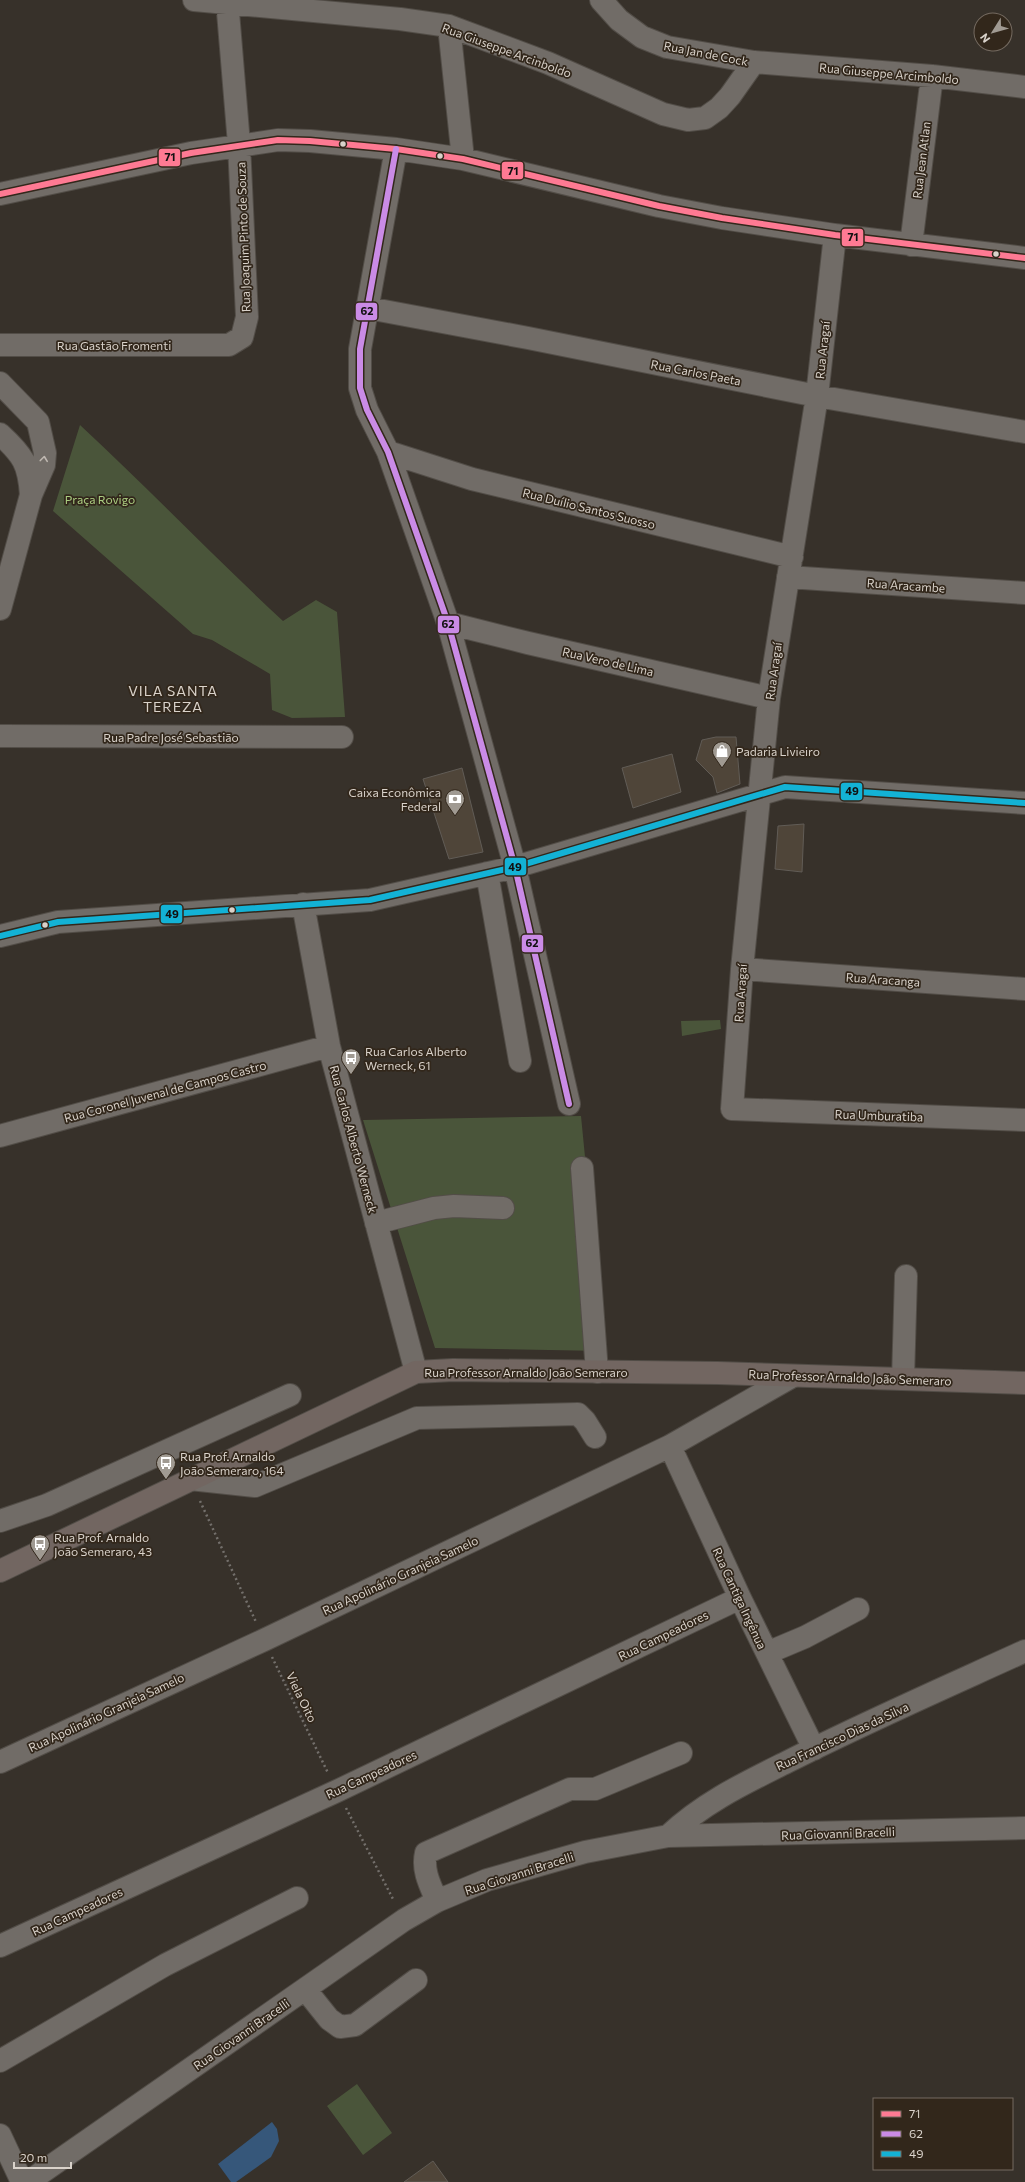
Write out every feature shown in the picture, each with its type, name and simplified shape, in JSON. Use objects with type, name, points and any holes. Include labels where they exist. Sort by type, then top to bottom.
[{"type":"main road","name":"Rua Professor Arnaldo João Semeraro","points":[[0,1571],[416,1372],[453,1370],[597,1372],[1025,1383]]},
{"type":"street","name":"Rua Giuseppe Arcinboldo","points":[[194,0],[227,2],[449,26],[548,63],[663,114],[688,120],[705,118],[719,108],[730,96],[754,62]]},
{"type":"street","name":"Rua Jan de Cock","points":[[601,0],[619,20],[642,37],[667,47],[754,62]]},
{"type":"street","name":"Rua Joaquim Pinto de Souza","points":[[227,2],[239,144],[247,317],[242,337],[238,341],[228,345]]},
{"type":"street","points":[[449,26],[462,159]]},
{"type":"street","name":"Rua Giuseppe Arcimboldo","points":[[754,62],[932,76],[1025,87]]},
{"type":"street","name":"Rua Jean Atlan","points":[[911,244],[932,76]]},
{"type":"street","points":[[0,194],[239,144],[278,140],[310,141],[396,149],[462,159],[659,206],[722,218],[835,235],[1025,258]]},
{"type":"street","points":[[396,149],[360,349],[360,388],[367,410],[388,452],[448,623],[514,867],[569,1104]]},
{"type":"street","name":"Rua Aragaí","points":[[732,1109],[742,969],[769,698],[817,396],[835,235]]},
{"type":"street","name":"Rua Carlos Paeta","points":[[368,308],[528,338],[817,396],[1025,432]]},
{"type":"street","name":"Rua Gastão Fromenti","points":[[0,345],[228,345]]},
{"type":"street","points":[[0,383],[38,422],[45,452],[44,465],[31,495],[0,609]]},
{"type":"street","points":[[0,434],[14,447],[23,459],[29,472],[31,495]]},
{"type":"street","name":"Rua Duílio Santos Suosso","points":[[388,452],[472,479],[790,567]]},
{"type":"street","name":"Rua Aracambe","points":[[790,567],[1025,593]]},
{"type":"street","name":"Rua Vero de Lima","points":[[448,623],[528,643],[769,698]]},
{"type":"street","name":"Rua Padre José Sebastião","points":[[0,736],[342,737]]},
{"type":"street","points":[[0,936],[58,922],[370,900],[514,867],[785,787],[1025,803]]},
{"type":"street","points":[[487,874],[520,1061]]},
{"type":"street","name":"Rua Carlos Alberto Werneck","points":[[303,904],[329,1046],[416,1372]]},
{"type":"street","name":"Rua Aracanga","points":[[742,969],[1025,989]]},
{"type":"street","name":"Rua Coronel Juvenal de Campos Castro","points":[[0,1136],[329,1046]]},
{"type":"street","name":"Rua Umburatiba","points":[[732,1109],[1025,1120]]},
{"type":"street","points":[[582,1168],[597,1372]]},
{"type":"street","points":[[376,1223],[434,1208],[454,1206],[503,1208]]},
{"type":"street","points":[[903,1379],[906,1276]]},
{"type":"street","name":"Rua Apolinário Granjeia Samelo","points":[[0,1762],[264,1640],[670,1446],[793,1376]]},
{"type":"street","points":[[0,1521],[47,1505],[290,1395]]},
{"type":"street","points":[[190,1479],[255,1486],[417,1418],[578,1414],[585,1421],[595,1437]]},
{"type":"street","name":"Rua Cantiga Ingênua","points":[[670,1446],[766,1653],[814,1749]]},
{"type":"street","name":"Rua Campeadores","points":[[0,1946],[337,1791],[740,1598]]},
{"type":"street","points":[[766,1653],[805,1636],[858,1609]]},
{"type":"street","name":"Rua Francisco Dias da Silva","points":[[668,1836],[699,1809],[728,1792],[814,1749],[1025,1651]]},
{"type":"street","points":[[437,1900],[428,1882],[424,1862],[426,1853],[570,1789],[596,1789],[681,1753]]},
{"type":"street","name":"Rua Giovanni Bracelli","points":[[28,2182],[404,1920],[437,1900],[487,1880],[585,1852],[668,1836],[1025,1828]]},
{"type":"street","points":[[0,2061],[165,1965],[297,1898]]},
{"type":"street","points":[[306,1989],[329,2020],[340,2027],[355,2025],[416,1980]]},
{"type":"street","points":[[0,2135],[22,2182]]},
{"type":"path","name":"Viela Oito","points":[[190,1479],[264,1640],[337,1791],[404,1920]]},
{"type":"green space","name":"Praça Rovigo","points":[[80,425],[283,621],[316,600],[337,612],[345,717],[292,718],[272,710],[270,674],[212,640],[193,634],[53,511]]},
{"type":"green space","points":[[720,1020],[721,1029],[682,1036],[681,1021]]},
{"type":"green space","points":[[581,1116],[604,1351],[435,1348],[363,1120]]},
{"type":"green space","points":[[357,2084],[392,2133],[363,2155],[327,2106]]},
{"type":"water","points":[[272,2122],[277,2129],[279,2141],[271,2157],[236,2182],[231,2182],[218,2164]]},
{"type":"building","name":"Padaria Livieiro","points":[[716,737],[736,737],[740,784],[717,793],[713,777],[696,760],[702,740]]},
{"type":"building","points":[[672,754],[681,792],[633,808],[622,768]]},
{"type":"building","name":"Caixa Econômica Federal","points":[[462,768],[483,852],[449,859],[423,779]]},
{"type":"building","points":[[804,824],[802,872],[775,869],[778,826]]},
{"type":"building","points":[[433,2161],[448,2182],[404,2182]]},
{"type":"transit line","name":"71","points":[[0,194],[191,153],[278,140],[310,141],[396,149],[463,159],[659,206],[722,218],[835,235],[1025,258]]},
{"type":"transit line","name":"62","points":[[396,149],[360,349],[360,388],[367,410],[388,452],[448,623],[515,867],[569,1104]]},
{"type":"transit line","name":"49","points":[[0,936],[58,922],[370,900],[515,867],[785,787],[1025,803]]},
{"type":"place","name":"Padaria Livieiro","points":[[722,768]]},
{"type":"place","name":"Caixa Econômica Federal","points":[[455,816]]},
{"type":"place","name":"Rua Carlos Alberto Werneck, 61","points":[[351,1075]]},
{"type":"place","name":"Rua Prof. Arnaldo João Semeraro, 164","points":[[166,1480]]},
{"type":"place","name":"Rua Prof. Arnaldo João Semeraro, 43","points":[[40,1561]]},
{"type":"district","name":"VILA SANTA TEREZA","points":[[173,698]]}]
